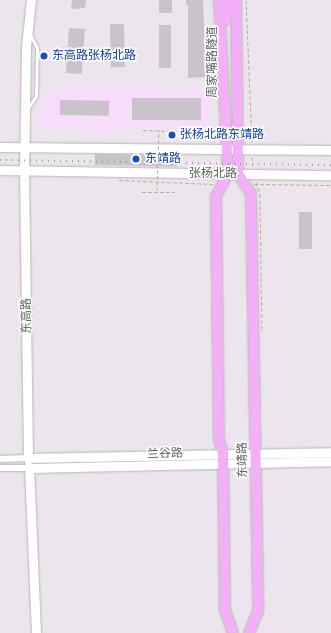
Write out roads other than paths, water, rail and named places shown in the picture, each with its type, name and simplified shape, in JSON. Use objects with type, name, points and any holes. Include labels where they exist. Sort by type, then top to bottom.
[{"type":"main road","points":[[219,0],[228,173]]},
{"type":"main road","name":"周家嘴路隧道","points":[[226,0],[226,123]]},
{"type":"main road","points":[[236,0],[238,174]]},
{"type":"main road","name":"东靖路","points":[[228,173],[216,196],[219,440],[223,458],[225,610],[233,633]]},
{"type":"main road","name":"东靖路","points":[[238,174],[251,194],[258,611],[249,633]]},
{"type":"street","name":"东高路","points":[[31,0],[27,29],[24,170],[29,463],[36,633]]},
{"type":"street","points":[[0,147],[331,150]]},
{"type":"street","name":"张杨北路","points":[[0,170],[331,175]]},
{"type":"street","name":"兰谷路","points":[[256,458],[331,452]]},
{"type":"street","name":"兰谷路","points":[[0,468],[29,463],[223,458],[331,461]]},
{"type":"street","name":"兰谷路","points":[[0,459],[29,463]]},
{"type":"railway","points":[[0,160],[331,165]]},
{"type":"place","name":"东高路张杨北路","points":[[44,56]]},
{"type":"place","name":"张杨北路东靖路","points":[[172,135]]},
{"type":"place","name":"东靖路","points":[[136,159]]}]
